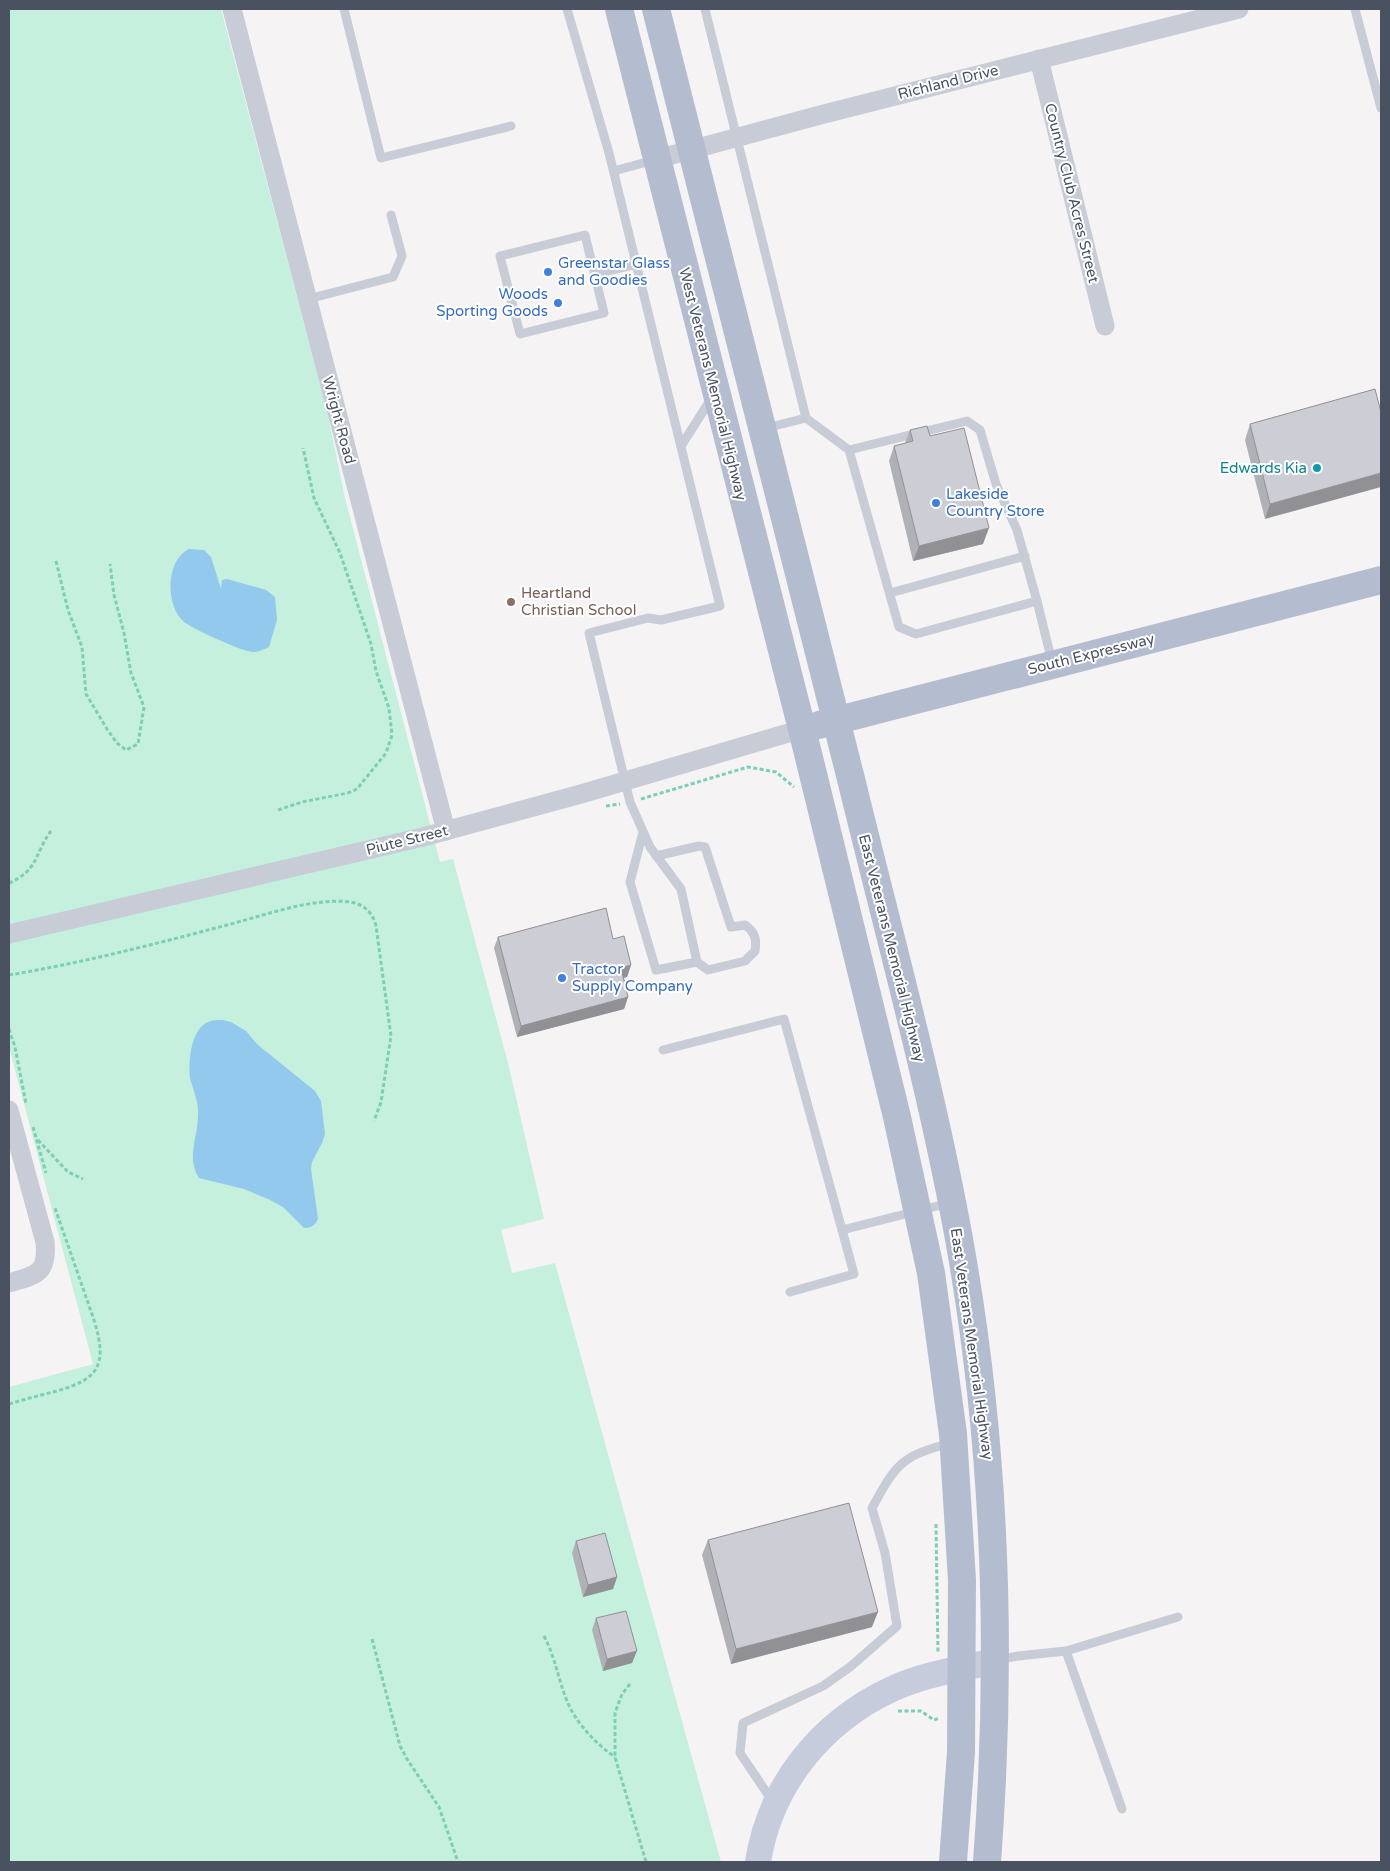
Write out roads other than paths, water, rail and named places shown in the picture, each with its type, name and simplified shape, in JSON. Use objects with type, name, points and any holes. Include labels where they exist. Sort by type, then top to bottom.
[{"type":"main road","name":"West Veterans Memorial Highway","points":[[618,9],[802,729]]},
{"type":"main road","points":[[656,9],[836,720]]},
{"type":"main road","name":"South Expressway","points":[[802,729],[1381,580]]},
{"type":"main road","name":"East Veterans Memorial Highway","points":[[836,720],[935,1126],[969,1304],[988,1458],[996,1576],[996,1711],[987,1862]]},
{"type":"main road","name":"East Veterans Memorial Highway","points":[[802,729],[918,1209],[931,1273],[954,1442],[962,1580],[950,1671],[961,1752],[953,1862]]},
{"type":"street","name":"Wright Road","points":[[232,9],[446,831]]},
{"type":"street","name":"Richland Drive","points":[[657,160],[1038,59],[1239,9]]},
{"type":"street","name":"Country Club Acres Street","points":[[1038,59],[1105,326]]},
{"type":"street","name":"Piute Street","points":[[9,934],[446,831],[626,781],[802,729]]},
{"type":"street","points":[[9,1283],[35,1275],[42,1269],[47,1257],[18,1109]]},
{"type":"street","points":[[758,1862],[767,1824],[793,1771],[811,1747],[852,1711],[893,1688],[950,1671],[995,1661]]},
{"type":"lane","points":[[344,9],[381,158],[511,126]]},
{"type":"lane","points":[[567,9],[614,171],[720,606],[661,620],[648,618],[588,633],[630,802],[656,856],[680,889],[697,962],[708,970],[745,961],[755,951],[756,942],[753,931],[745,925],[731,928],[705,847],[698,846],[656,856]]},
{"type":"lane","points":[[705,9],[806,418],[849,450],[899,627],[916,634],[1038,601]]},
{"type":"lane","points":[[1355,9],[1381,108]]},
{"type":"lane","points":[[614,171],[657,160]]},
{"type":"lane","points":[[308,299],[393,277],[402,256],[391,216]]},
{"type":"lane","points":[[585,235],[595,274],[604,313],[520,334],[500,256],[585,235]]},
{"type":"lane","points":[[595,274],[637,264]]},
{"type":"lane","points":[[681,446],[716,392]]},
{"type":"lane","points":[[763,429],[806,418]]},
{"type":"lane","points":[[849,450],[967,420],[980,430],[996,484],[1017,530],[1038,601],[1053,664]]},
{"type":"lane","points":[[890,593],[1025,556]]},
{"type":"lane","points":[[643,832],[630,882],[656,970],[697,962]]},
{"type":"lane","points":[[663,1050],[784,1018],[854,1274],[790,1292]]},
{"type":"lane","points":[[842,1230],[951,1202]]},
{"type":"lane","points":[[775,1805],[740,1753],[744,1723],[823,1686],[850,1667],[897,1626],[885,1554],[872,1508],[889,1477],[906,1458],[954,1442]]},
{"type":"lane","points":[[995,1661],[1018,1656],[1066,1651],[1178,1617]]},
{"type":"lane","points":[[1066,1651],[1122,1809]]},
{"type":"water","points":[[189,549],[204,550],[211,557],[221,589],[222,580],[227,579],[266,590],[275,597],[277,620],[269,647],[258,652],[240,649],[218,640],[183,621],[173,604],[171,583],[172,572],[176,562]]},
{"type":"water","points":[[223,1020],[231,1022],[246,1031],[258,1045],[315,1091],[321,1101],[325,1134],[312,1162],[311,1169],[318,1219],[311,1227],[304,1228],[283,1207],[268,1199],[244,1189],[199,1178],[195,1170],[193,1155],[198,1110],[190,1078],[190,1055],[194,1039],[202,1026],[210,1021]]},
{"type":"place","name":"Greenstar Glass and Goodies","points":[[548,272]]},
{"type":"place","name":"Woods Sporting Goods","points":[[558,303]]},
{"type":"place","name":"Edwards Kia","points":[[1317,468]]},
{"type":"place","name":"Lakeside Country Store","points":[[936,503]]},
{"type":"place","name":"Heartland Christian School","points":[[511,602]]},
{"type":"place","name":"Tractor Supply Company","points":[[562,978]]}]
